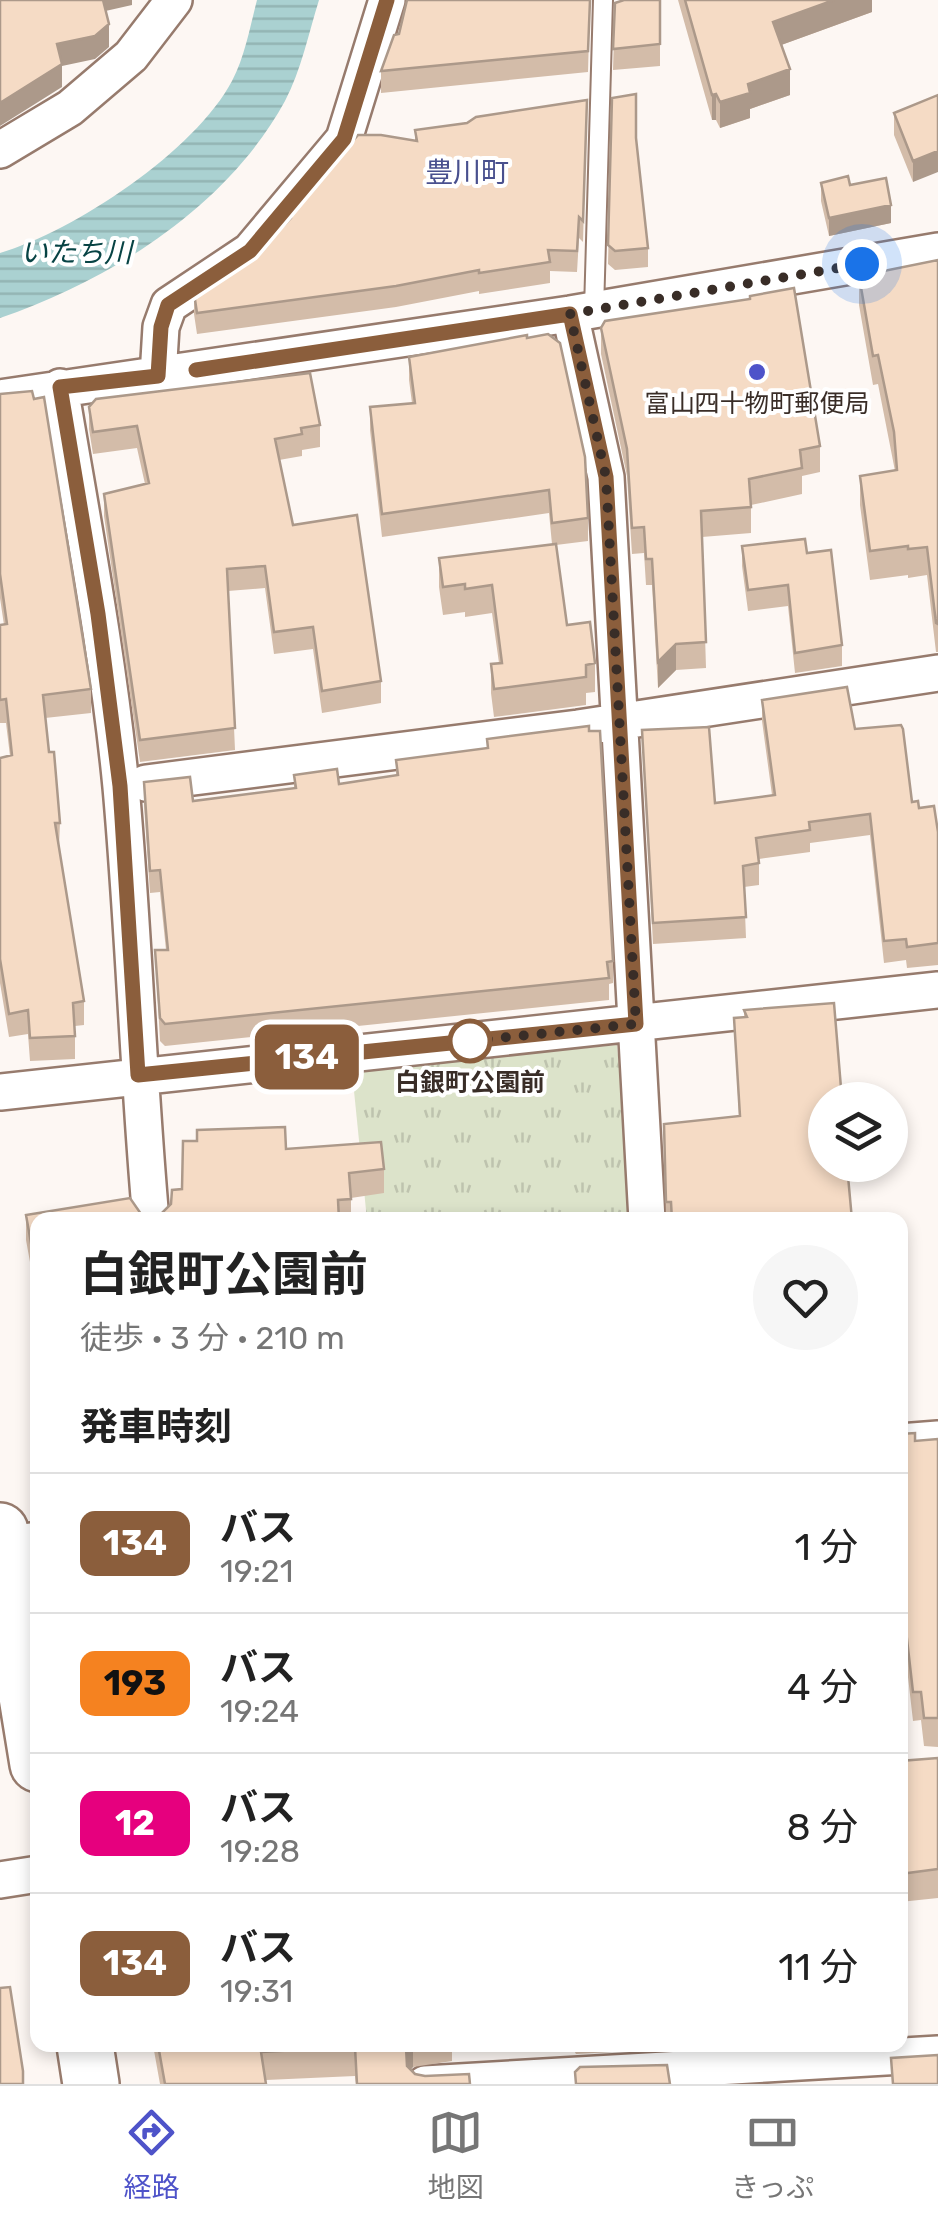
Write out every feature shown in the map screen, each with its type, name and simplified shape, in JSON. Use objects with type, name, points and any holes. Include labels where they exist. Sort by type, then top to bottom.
[{"type":"highway","points":[[13,1539],[6,1614],[30,1726]]},
{"type":"highway","points":[[86,2052],[92,2084]]},
{"type":"street","points":[[0,150],[70,108],[131,56],[174,0]]},
{"type":"street","points":[[158,376],[161,327],[168,305],[250,251],[355,142],[387,0]]},
{"type":"street","points":[[0,398],[582,312],[938,250]]},
{"type":"street","points":[[582,312],[606,477],[646,1212]]},
{"type":"street","points":[[60,387],[98,614],[120,786],[138,1075],[151,1212]]},
{"type":"street","points":[[120,786],[619,721],[938,673]]},
{"type":"street","points":[[0,1092],[938,990]]},
{"type":"street","points":[[908,1441],[938,1439]]},
{"type":"street","points":[[0,1880],[30,1875]]},
{"type":"street","points":[[425,2084],[552,2069],[938,2054]]},
{"type":"lane","points":[[582,312],[603,0]]},
{"type":"green space","points":[[617,1045],[633,1212],[366,1212],[352,1071]]},
{"type":"water","name":"いたち川","points":[[257,0],[319,0],[291,89],[261,139],[199,206],[162,235],[83,283],[0,318],[0,253],[63,227],[97,207],[191,134],[232,81]]},
{"type":"building","points":[[0,0],[103,0],[109,24],[95,36],[57,44],[62,64],[0,103]]},
{"type":"building","points":[[407,0],[590,0],[588,51],[381,71],[394,35],[399,34]]},
{"type":"building","points":[[660,0],[660,44],[613,49],[615,3]]},
{"type":"building","points":[[685,0],[834,0],[773,22],[790,69],[748,84],[750,93],[720,102],[716,94],[712,95]]},
{"type":"building","points":[[636,94],[636,138],[648,248],[615,251],[608,245],[612,98]]},
{"type":"building","points":[[938,95],[938,151],[913,161],[894,113]]},
{"type":"building","points":[[587,100],[583,221],[579,217],[577,251],[548,250],[550,262],[197,313],[194,293],[266,244],[358,135],[417,141],[415,130]]},
{"type":"building","points":[[848,176],[850,185],[886,178],[891,205],[829,218],[821,183]]},
{"type":"building","points":[[938,260],[938,624],[927,547],[870,551],[860,476],[897,470],[894,432],[878,355],[873,356],[859,276]]},
{"type":"building","points":[[794,288],[820,446],[800,450],[802,468],[749,479],[751,507],[701,511],[706,642],[676,644],[658,662],[652,559],[646,559],[644,527],[632,528],[627,449],[601,328],[605,321],[750,299]]},
{"type":"building","points":[[548,334],[560,343],[585,457],[588,518],[552,523],[549,490],[382,514],[370,407],[415,403],[409,357]]},
{"type":"building","points":[[310,373],[320,425],[301,428],[302,434],[275,439],[293,525],[357,515],[381,681],[322,691],[313,627],[274,632],[265,566],[227,569],[235,728],[140,740],[104,494],[149,483],[137,426],[93,432],[89,407],[96,399]]},
{"type":"building","points":[[32,391],[34,399],[44,397],[91,689],[43,695],[49,752],[54,752],[60,823],[55,823],[84,1001],[73,1003],[75,1036],[30,1038],[28,1010],[9,1014],[0,959],[0,758],[12,755],[6,699],[0,700],[0,625],[7,624],[0,574],[0,394]]},
{"type":"building","points":[[805,539],[807,553],[831,550],[842,645],[795,653],[788,585],[748,590],[742,546]]},
{"type":"building","points":[[556,544],[567,625],[590,622],[595,663],[586,665],[586,677],[494,689],[491,664],[502,663],[492,585],[443,587],[439,558]]},
{"type":"building","points":[[847,687],[855,729],[901,725],[912,802],[918,801],[919,808],[934,806],[938,832],[938,943],[907,947],[906,939],[884,941],[870,814],[809,822],[810,830],[756,838],[759,863],[743,866],[746,917],[653,923],[642,730],[709,727],[715,803],[775,795],[762,700]]},
{"type":"building","points":[[589,726],[589,731],[600,731],[613,961],[607,962],[609,978],[165,1024],[160,1018],[155,950],[168,950],[160,870],[150,871],[144,782],[190,777],[193,801],[296,788],[294,775],[337,769],[339,784],[398,775],[396,760],[488,748],[487,739]]},
{"type":"building","points":[[834,1003],[841,1082],[808,1082],[808,1182],[849,1182],[851,1212],[672,1212],[671,1202],[666,1202],[664,1124],[740,1116],[734,1018],[747,1017],[744,1010]]},
{"type":"building","points":[[285,1127],[286,1149],[381,1142],[384,1169],[349,1173],[351,1199],[338,1200],[339,1212],[163,1212],[171,1204],[172,1190],[182,1189],[183,1141],[197,1141],[197,1130]]},
{"type":"building","points":[[130,1198],[140,1212],[44,1212]]},
{"type":"building","points":[[908,1433],[915,1433],[915,1441],[938,1439],[938,1718],[924,1718],[921,1692],[913,1692],[908,1648]]},
{"type":"building","points":[[938,1758],[938,1869],[908,1873],[908,1760]]},
{"type":"building","points":[[10,1987],[23,2084],[0,2084],[0,1988]]},
{"type":"building","points":[[159,2052],[261,2052],[266,2084],[165,2084]]},
{"type":"building","points":[[355,2052],[406,2052],[407,2066],[415,2074],[469,2074],[470,2084],[357,2084]]},
{"type":"building","points":[[938,2055],[938,2084],[893,2084],[891,2058]]},
{"type":"building","points":[[667,2065],[670,2084],[576,2084],[575,2072],[580,2067]]},
{"type":"bus line","name":"134","points":[[196,370],[570,314],[606,477],[636,1024],[138,1075],[120,786],[98,614],[60,387],[158,376],[161,327],[168,305],[250,251],[344,139],[387,0]]},
{"type":"place","name":"富山四十物町郵便局","points":[[757,372]]},
{"type":"place","name":"白銀町公園前","points":[[470,1041]]},
{"type":"district","name":"豊川町","points":[[467,172]]},
{"type":"route","points":[[470,1041],[636,1024],[606,477],[570,314],[862,264]]}]
